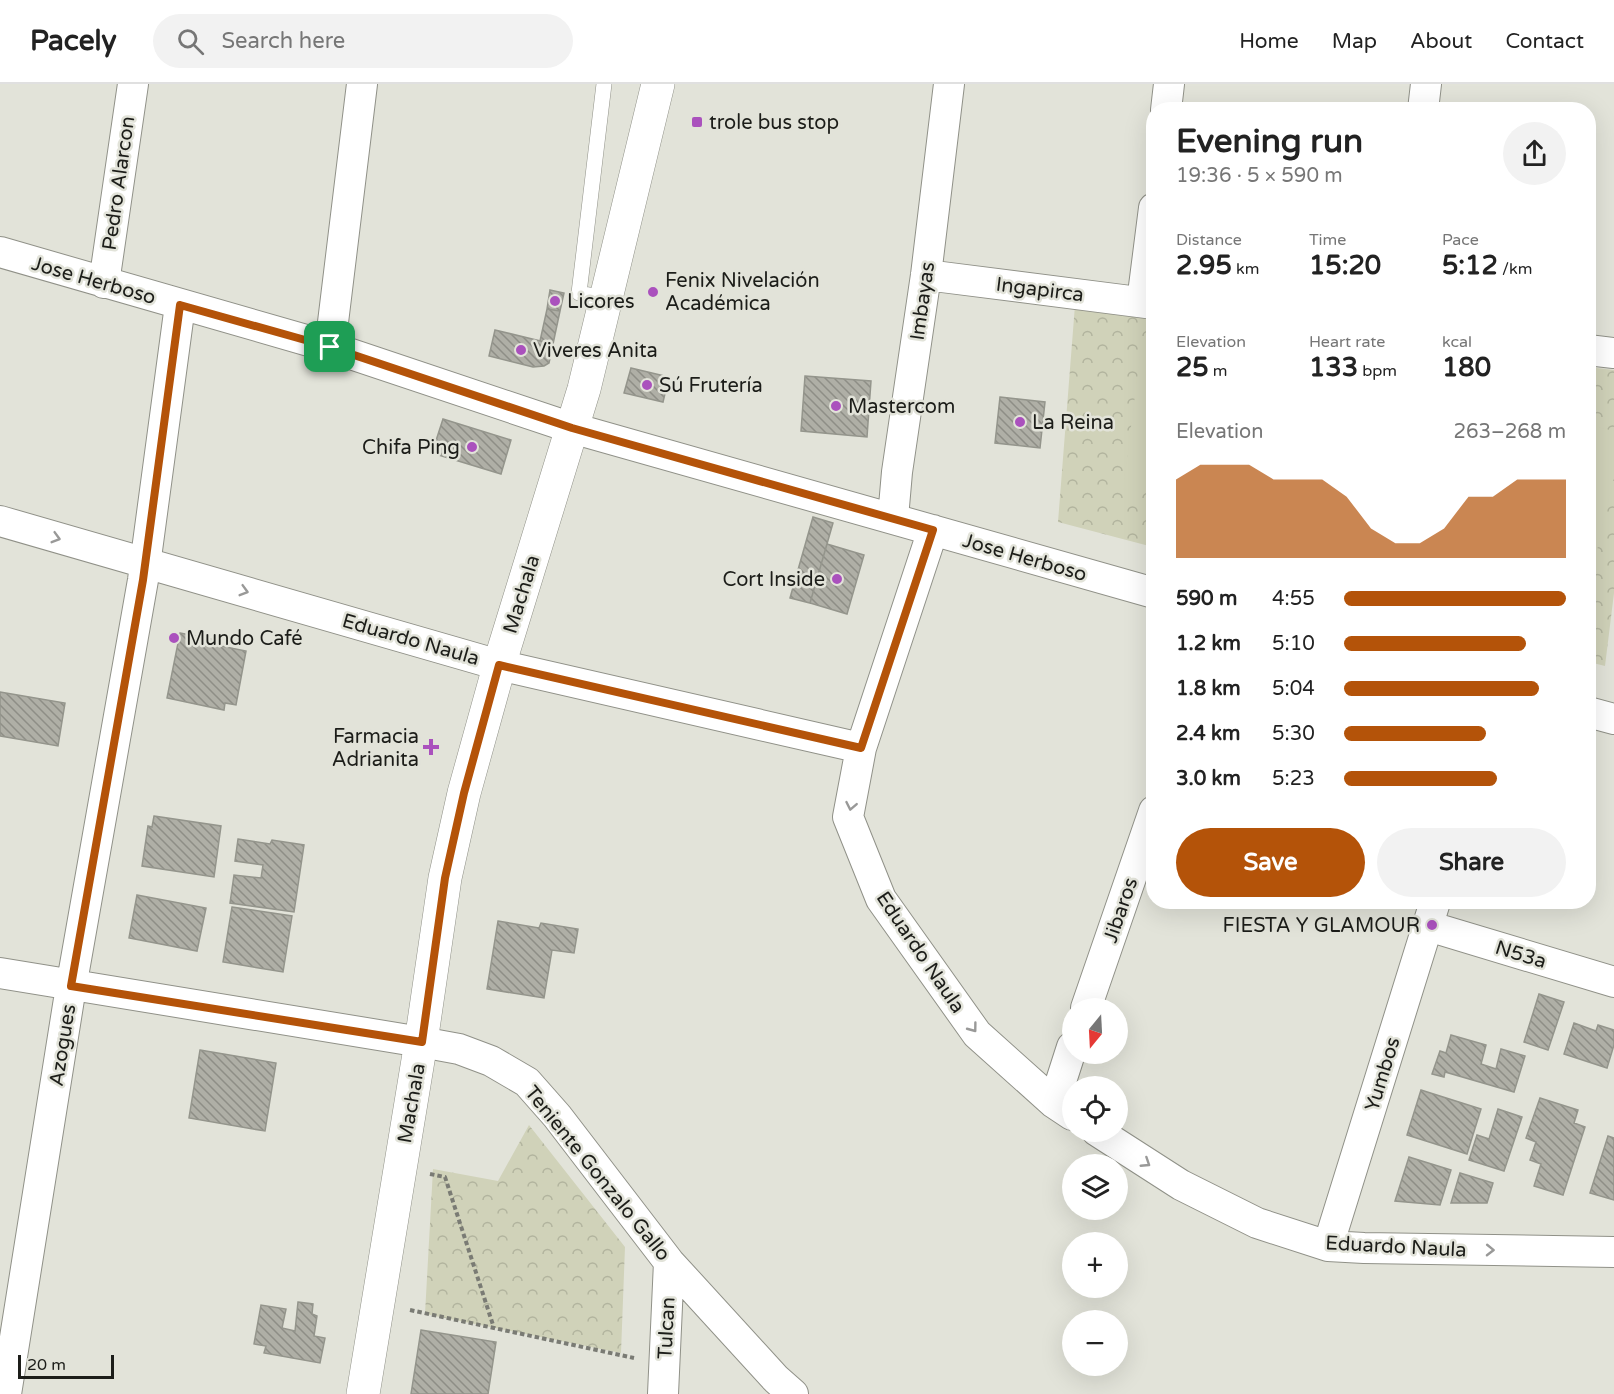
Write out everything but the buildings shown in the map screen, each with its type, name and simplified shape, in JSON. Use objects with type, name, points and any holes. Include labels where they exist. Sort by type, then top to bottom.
[{"type":"main road","name":"Machala","points":[[363,1394],[422,1042],[445,878],[464,793],[499,665],[572,428],[658,84]]},
{"type":"street","name":"Pedro Alarcon","points":[[104,283],[133,84]]},
{"type":"street","points":[[330,347],[362,84]]},
{"type":"street","name":"Imbayas","points":[[893,518],[897,472],[926,275],[949,84]]},
{"type":"street","points":[[1167,102],[1169,84]]},
{"type":"street","points":[[1424,102],[1426,84]]},
{"type":"street","name":"Jose Herboso","points":[[0,252],[330,347],[572,428],[1146,591]]},
{"type":"street","name":"Ingapirca","points":[[926,275],[1146,303]]},
{"type":"street","name":"Azogues","points":[[6,1394],[71,986],[146,563],[180,305]]},
{"type":"street","points":[[1596,351],[1614,353]]},
{"type":"street","name":"Eduardo Naula","points":[[0,521],[499,665],[861,748]]},
{"type":"street","name":"Eduardo Naula","points":[[933,530],[861,748],[848,817],[881,899],[977,1034],[1062,1108]]},
{"type":"street","points":[[1596,714],[1614,719]]},
{"type":"street","name":"Jibaros","points":[[1089,998],[1146,834]]},
{"type":"street","name":"N53a","points":[[1432,914],[1614,982]]},
{"type":"street","name":"Yumbos","points":[[1328,1246],[1432,914]]},
{"type":"street","name":"Teniente Gonzalo Gallo","points":[[0,973],[422,1042],[459,1049],[491,1061],[527,1082],[557,1116],[669,1262],[776,1379],[793,1394]]},
{"type":"street","name":"Eduardo Naula","points":[[1114,1142],[1181,1185],[1257,1223],[1328,1246],[1614,1252]]},
{"type":"street","name":"Tulcan","points":[[663,1394],[669,1262]]},
{"type":"lane","points":[[604,84],[579,292],[606,298]]},
{"type":"path","points":[[400,1168],[445,1177],[494,1328]]},
{"type":"path","points":[[378,1303],[664,1364]]},
{"type":"green space","points":[[1075,305],[1146,314],[1146,545],[1058,522]]},
{"type":"green space","points":[[1140,357],[1146,357],[1146,492],[1123,489]]},
{"type":"green space","points":[[1596,368],[1614,370],[1614,593],[1605,666],[1596,664]]},
{"type":"green space","points":[[1596,427],[1614,431],[1614,477],[1596,555]]},
{"type":"green space","points":[[529,1125],[625,1247],[621,1353],[425,1314],[433,1169],[498,1181]]},
{"type":"place","name":"trole bus stop","points":[[697,122]]},
{"type":"place","name":"Fenix Nivelación Académica","points":[[653,292]]},
{"type":"place","name":"Licores","points":[[555,301]]},
{"type":"place","name":"Viveres Anita","points":[[521,350]]},
{"type":"place","name":"Sú Frutería","points":[[647,385]]},
{"type":"place","name":"Mastercom","points":[[836,406]]},
{"type":"place","name":"La Reina","points":[[1020,422]]},
{"type":"place","name":"Chifa Ping","points":[[472,447]]},
{"type":"place","name":"Cort Inside","points":[[837,579]]},
{"type":"place","name":"Mundo Café","points":[[174,638]]},
{"type":"place","name":"Farmacia Adrianita","points":[[431,747]]},
{"type":"place","name":"FIESTA Y GLAMOUR","points":[[1432,925]]},
{"type":"route","points":[[180,305],[330,347],[572,428],[933,530],[861,748],[499,665],[464,793],[445,878],[422,1042],[71,986],[143,580],[180,305]]}]
